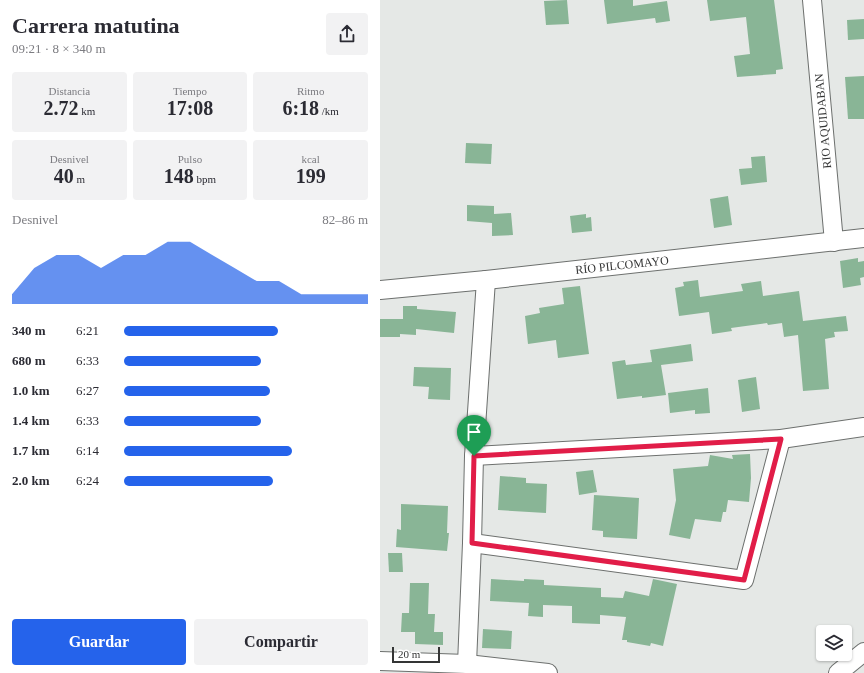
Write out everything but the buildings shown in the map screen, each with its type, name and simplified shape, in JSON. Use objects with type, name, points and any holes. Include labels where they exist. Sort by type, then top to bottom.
[{"type":"street","name":"RIO AQUIDABAN","points":[[812,0],[834,242]]},
{"type":"street","name":"RÍO PILCOMAYO","points":[[380,290],[486,280],[864,238]]},
{"type":"street","points":[[467,664],[474,456],[486,280]]},
{"type":"street","points":[[474,456],[781,439],[864,427]]},
{"type":"street","points":[[472,543],[744,580],[781,439]]},
{"type":"street","points":[[838,673],[861,655],[864,639]]},
{"type":"street","points":[[380,662],[467,664],[548,673]]},
{"type":"route","points":[[781,439],[744,580],[472,543],[474,456],[781,439]]}]
